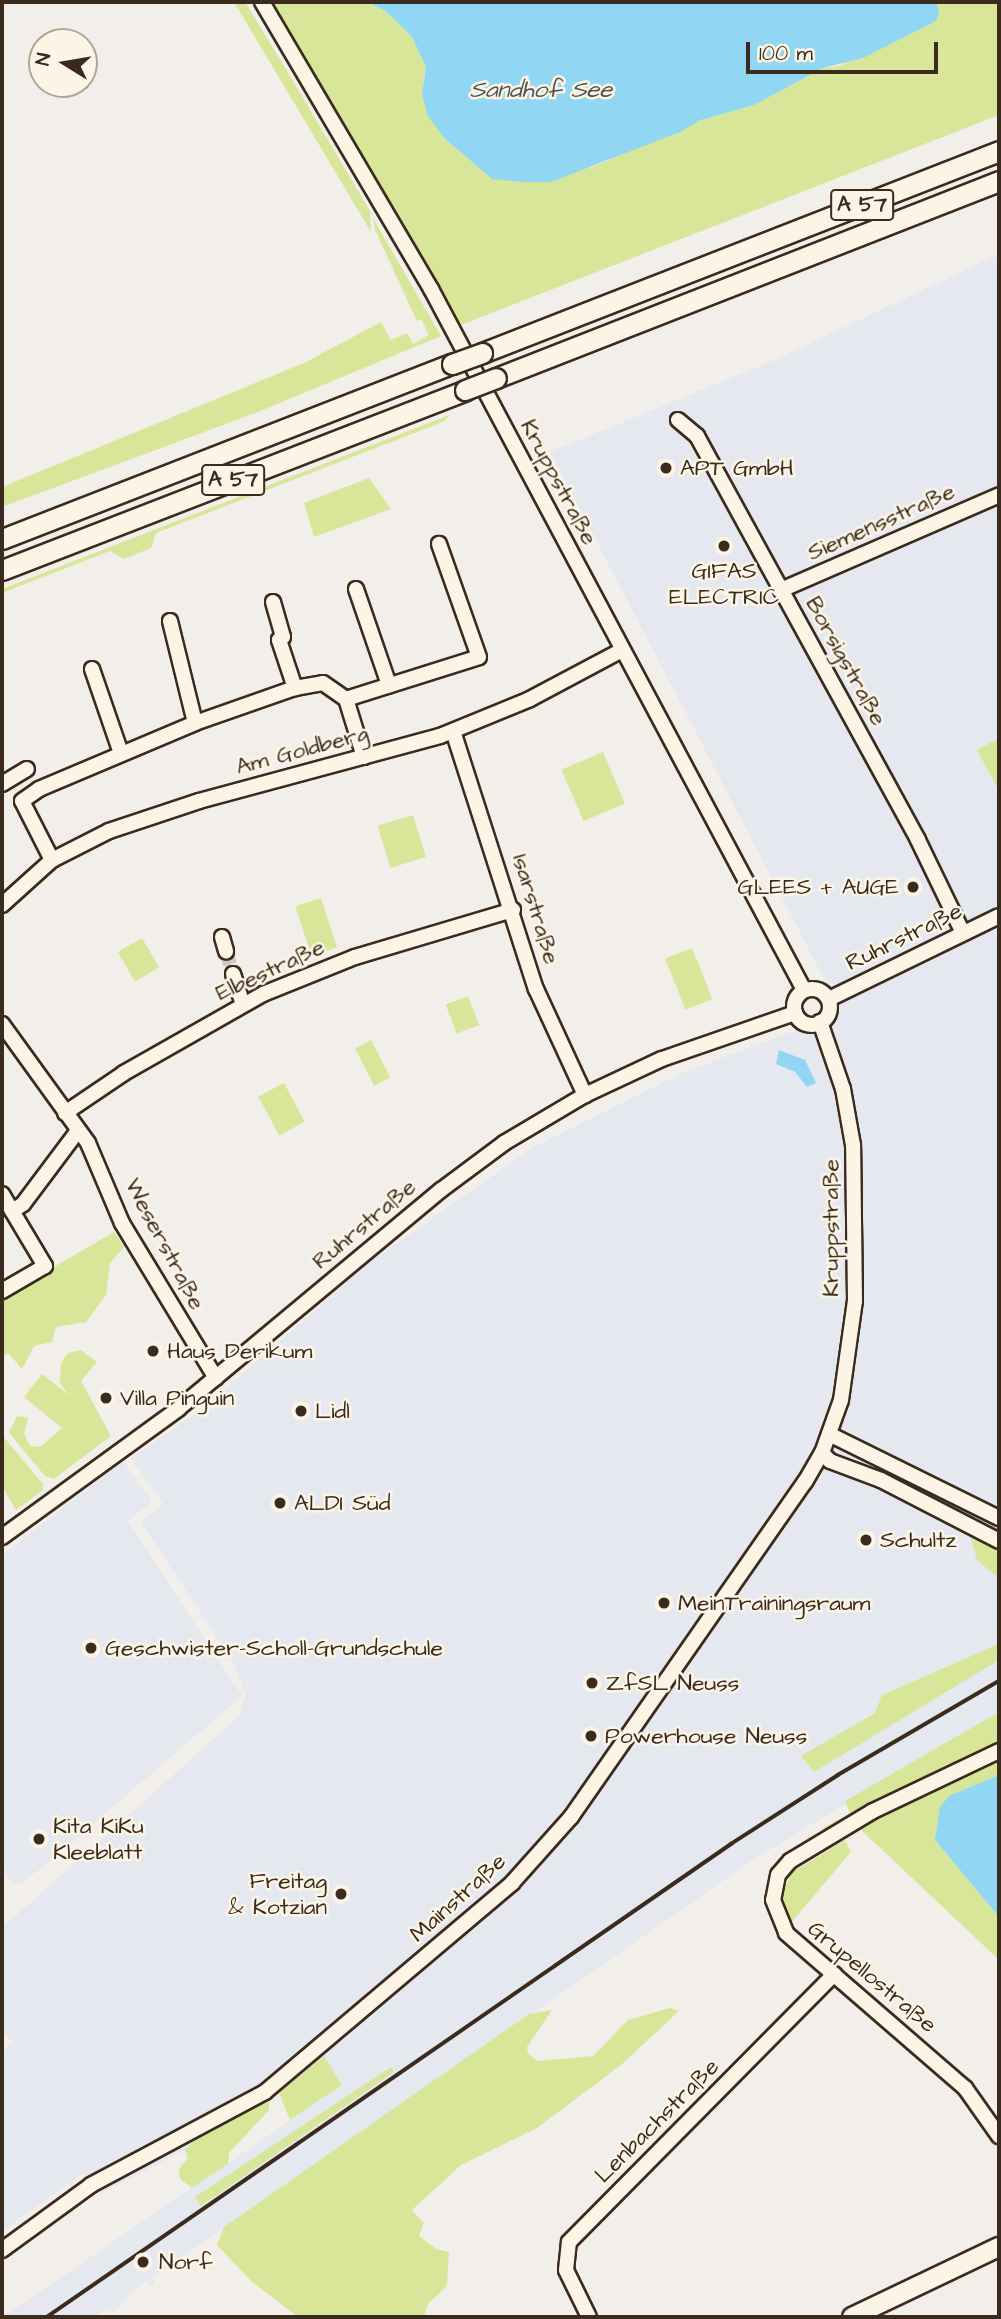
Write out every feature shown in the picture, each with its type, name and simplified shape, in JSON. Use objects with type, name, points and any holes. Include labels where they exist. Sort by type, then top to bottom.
[{"type":"highway","name":"A 57","points":[[2,539],[999,151]]},
{"type":"highway","name":"A 57","points":[[2,569],[999,181]]},
{"type":"main road","points":[[852,2317],[999,2247]]},
{"type":"street","name":"Kruppstraße","points":[[262,2],[389,213],[804,990]]},
{"type":"street","name":"Borsigstraße","points":[[678,420],[697,436],[918,840],[963,933]]},
{"type":"street","name":"Siemensstraße","points":[[781,590],[999,495]]},
{"type":"street","points":[[346,699],[479,657],[439,544]]},
{"type":"street","points":[[356,589],[389,685]]},
{"type":"street","points":[[273,602],[284,638],[279,640],[295,688]]},
{"type":"street","points":[[170,621],[195,723]]},
{"type":"street","name":"Am Goldberg","points":[[2,905],[52,860],[145,818],[453,731],[530,699],[622,650]]},
{"type":"street","points":[[92,669],[121,754]]},
{"type":"street","points":[[52,860],[22,801],[40,789],[195,723],[295,688],[323,683],[346,699],[364,757]]},
{"type":"street","name":"Isarstraße","points":[[453,731],[513,910],[536,989],[584,1095]]},
{"type":"street","points":[[2,784],[26,768],[40,789]]},
{"type":"street","name":"Elbestraße","points":[[65,1113],[124,1073],[243,1004],[355,957],[513,910]]},
{"type":"street","name":"Ruhrstraße","points":[[829,999],[999,916]]},
{"type":"street","points":[[233,974],[243,1004]]},
{"type":"street","points":[[804,990],[821,990],[829,999],[830,1011],[820,1022],[802,1023],[794,1013],[794,1000],[804,990]]},
{"type":"street","name":"Ruhrstraße","points":[[2,1537],[216,1378],[441,1190],[513,1137],[584,1095],[685,1050],[794,1013]]},
{"type":"street","name":"Kruppstraße","points":[[820,1022],[848,1111],[856,1182],[853,1332],[843,1390],[830,1434]]},
{"type":"street","name":"Weserstraße","points":[[2,1024],[77,1132],[88,1143],[129,1235],[216,1378]]},
{"type":"street","points":[[2,1291],[45,1266],[6,1206],[23,1203],[77,1132]]},
{"type":"street","points":[[830,1434],[999,1518]]},
{"type":"street","name":"Mainstraße","points":[[2,2250],[97,2182],[265,2092],[512,1883],[597,1782],[822,1453],[830,1434]]},
{"type":"street","points":[[822,1453],[854,1458],[868,1453]]},
{"type":"street","points":[[822,1453],[830,1461],[881,1480],[999,1541]]},
{"type":"street","points":[[868,1453],[872,1468],[881,1480]]},
{"type":"street","name":"Grupellostraße","points":[[999,1751],[873,1811],[782,1868],[773,1900],[781,1926],[965,2088],[999,2136]]},
{"type":"street","name":"Lenbachstraße","points":[[589,2317],[566,2270],[569,2242],[834,1974]]},
{"type":"shaded area","points":[[999,254],[999,1712],[756,1858],[152,2278],[155,2283],[151,2286],[147,2281],[134,2290],[113,2313],[107,2308],[94,2317],[3,2317],[342,2085],[324,2057],[282,2092],[189,2148],[99,2194],[84,2173],[2,2231],[2,2053],[13,2042],[2,2030],[2,1928],[238,1717],[246,1696],[236,1667],[141,1522],[163,1504],[131,1458],[205,1407],[370,1262],[535,1146],[685,1072],[842,1013],[550,452],[779,358]]},
{"type":"shaded area","points":[[123,1461],[152,1502],[128,1521],[242,1696],[50,1861],[22,1883],[14,1885],[2,1868],[2,1555]]},
{"type":"green space","points":[[234,2],[245,2],[293,81],[370,211],[371,232]]},
{"type":"green space","points":[[270,2],[368,2],[387,12],[412,37],[426,67],[422,94],[444,138],[492,179],[593,167],[701,120],[754,105],[823,68],[839,66],[936,21],[937,2],[999,2],[999,115],[458,326],[391,204]]},
{"type":"green space","points":[[373,218],[441,336],[258,412],[2,507],[2,487],[304,363],[381,322],[391,340],[407,333],[413,344],[429,335],[421,319],[417,321],[375,230]]},
{"type":"green space","points":[[452,414],[443,422],[156,533],[151,548],[124,559],[110,551],[2,593],[2,589]]},
{"type":"green space","points":[[369,478],[391,509],[314,537],[304,503]]},
{"type":"green space","points":[[999,738],[999,791],[977,750]]},
{"type":"green space","points":[[603,752],[625,804],[583,821],[562,770]]},
{"type":"green space","points":[[413,815],[426,857],[390,868],[378,826]]},
{"type":"green space","points":[[321,898],[337,947],[311,956],[295,906]]},
{"type":"green space","points":[[142,938],[159,967],[135,981],[118,952]]},
{"type":"green space","points":[[692,948],[713,999],[686,1010],[665,959]]},
{"type":"green space","points":[[468,996],[479,1025],[457,1034],[446,1005]]},
{"type":"green space","points":[[371,1040],[390,1077],[374,1086],[355,1048]]},
{"type":"green space","points":[[284,1083],[305,1122],[279,1135],[258,1097]]},
{"type":"green space","points":[[114,1232],[124,1247],[110,1263],[106,1295],[86,1322],[56,1327],[52,1342],[34,1346],[22,1369],[8,1353],[2,1358],[2,1297]]},
{"type":"green space","points":[[81,1350],[97,1362],[81,1381],[111,1436],[54,1479],[45,1476],[9,1433],[17,1416],[28,1418],[24,1434],[30,1446],[40,1447],[62,1428],[24,1397],[42,1374],[69,1395],[60,1383],[61,1363],[68,1353]]},
{"type":"green space","points":[[2,1435],[43,1484],[43,1490],[16,1510],[2,1486]]},
{"type":"green space","points":[[969,1531],[999,1546],[999,1578],[977,1560]]},
{"type":"green space","points":[[999,1644],[999,1660],[814,1772],[801,1756],[875,1713],[882,1695]]},
{"type":"green space","points":[[999,1712],[999,1744],[903,1787],[824,1833],[823,1828],[850,1813],[845,1801]]},
{"type":"green space","points":[[999,1760],[999,1775],[978,1785],[935,1840],[999,1917],[999,1960],[859,1828]]},
{"type":"green space","points":[[845,1840],[851,1852],[789,1925],[780,1901],[791,1873]]},
{"type":"green space","points":[[670,2008],[679,2011],[621,2065],[537,2128],[461,2165],[412,2210],[424,2223],[419,2236],[436,2249],[449,2252],[447,2286],[428,2304],[424,2317],[298,2317],[251,2281],[217,2245],[224,2227],[529,2014],[552,2010],[527,2047],[528,2054],[538,2061],[593,2056],[628,2020]]},
{"type":"green space","points":[[324,2056],[342,2085],[290,2120],[279,2093]]},
{"type":"green space","points":[[391,2067],[394,2072],[201,2206],[195,2197]]},
{"type":"green space","points":[[269,2100],[269,2110],[229,2153],[228,2164],[192,2188],[180,2179],[179,2169],[188,2158],[185,2150],[194,2141]]},
{"type":"water","name":"Sandhof See","points":[[368,2],[937,2],[939,14],[936,21],[863,58],[823,68],[754,105],[701,120],[680,132],[551,182],[522,182],[492,179],[444,138],[428,116],[422,94],[426,67],[412,37],[387,12]]},
{"type":"water","points":[[779,1050],[805,1060],[816,1083],[807,1087],[795,1072],[776,1064]]},
{"type":"water","points":[[999,1775],[999,1917],[935,1840],[940,1807],[949,1796]]},
{"type":"tunnel","points":[[226,951],[233,974]]},
{"type":"railway","points":[[47,2317],[731,1844],[838,1775],[999,1681]]},
{"type":"place","name":"APT GmbH","points":[[666,468]]},
{"type":"place","name":"GIFAS ELECTRIC","points":[[724,546]]},
{"type":"place","name":"GLEES + AUGE","points":[[913,887]]},
{"type":"place","name":"Haus Derikum","points":[[153,1351]]},
{"type":"place","name":"Villa Pinguin","points":[[106,1398]]},
{"type":"place","name":"Lidl","points":[[301,1411]]},
{"type":"place","name":"ALDI Süd","points":[[280,1503]]},
{"type":"place","name":"Schultz","points":[[866,1540]]},
{"type":"place","name":"MeinTrainingsraum","points":[[664,1603]]},
{"type":"place","name":"Geschwister-Scholl-Grundschule","points":[[91,1648]]},
{"type":"place","name":"ZfSL Neuss","points":[[592,1683]]},
{"type":"place","name":"Powerhouse Neuss","points":[[591,1736]]},
{"type":"place","name":"Kita KiKu Kleeblatt","points":[[39,1839]]},
{"type":"place","name":"Freitag & Kotzian","points":[[341,1894]]},
{"type":"place","name":"Norf","points":[[143,2262]]}]
